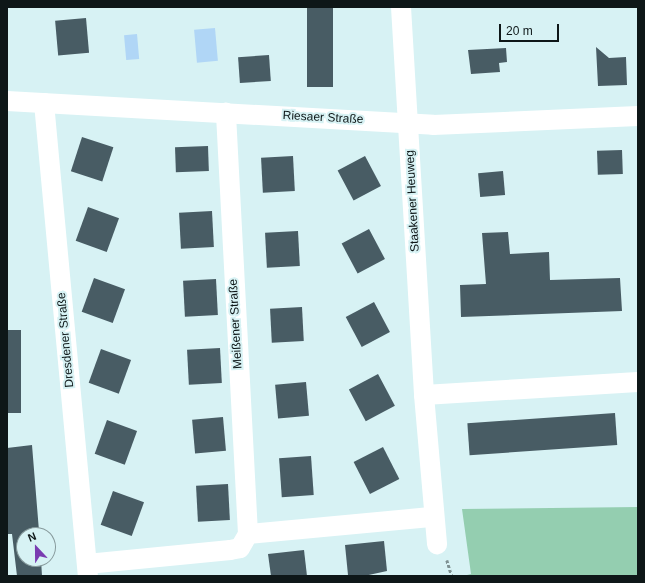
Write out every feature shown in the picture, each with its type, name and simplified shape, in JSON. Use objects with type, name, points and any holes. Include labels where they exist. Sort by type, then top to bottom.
[{"type":"street","name":"Staakener Heuweg","points":[[401,7],[424,395],[433,517],[437,544]]},
{"type":"street","name":"Riesaer Straße","points":[[7,101],[408,123],[433,126],[638,116]]},
{"type":"street","name":"Dresdener Straße","points":[[44,103],[88,570]]},
{"type":"street","name":"Meißener Straße","points":[[226,113],[248,534]]},
{"type":"street","points":[[424,395],[638,382]]},
{"type":"street","points":[[88,570],[240,548],[248,534],[433,517]]},
{"type":"green space","points":[[638,507],[638,576],[463,576],[471,574],[462,509]]},
{"type":"water","points":[[215,28],[218,61],[197,63],[194,30]]},
{"type":"water","points":[[137,34],[139,59],[126,60],[124,35]]},
{"type":"building","points":[[307,7],[333,7],[333,87],[307,87]]},
{"type":"building","points":[[86,18],[89,53],[58,56],[55,21]]},
{"type":"building","points":[[596,47],[609,58],[626,57],[627,85],[598,86]]},
{"type":"building","points":[[506,48],[507,62],[499,63],[500,72],[471,74],[468,50]]},
{"type":"building","points":[[269,55],[271,81],[240,83],[238,57]]},
{"type":"building","points":[[82,137],[113,147],[102,181],[71,171]]},
{"type":"building","points":[[208,146],[209,171],[176,172],[175,147]]},
{"type":"building","points":[[622,150],[623,174],[598,175],[597,151]]},
{"type":"building","points":[[293,156],[295,191],[263,193],[261,158]]},
{"type":"building","points":[[365,156],[381,186],[354,201],[338,171]]},
{"type":"building","points":[[503,171],[505,195],[480,197],[478,173]]},
{"type":"building","points":[[88,207],[119,218],[107,252],[76,241]]},
{"type":"building","points":[[212,211],[214,247],[181,249],[179,213]]},
{"type":"building","points":[[369,229],[385,259],[358,274],[342,244]]},
{"type":"building","points":[[298,231],[300,266],[267,268],[265,233]]},
{"type":"building","points":[[508,232],[510,254],[549,252],[550,280],[620,278],[622,311],[461,317],[460,285],[486,284],[482,233]]},
{"type":"building","points":[[94,278],[125,289],[113,323],[82,312]]},
{"type":"building","points":[[216,279],[218,315],[185,317],[183,281]]},
{"type":"building","points":[[374,302],[390,332],[362,347],[346,317]]},
{"type":"building","points":[[302,307],[304,341],[272,343],[270,309]]},
{"type":"building","points":[[7,330],[21,330],[21,413],[7,413]]},
{"type":"building","points":[[220,348],[222,383],[189,385],[187,350]]},
{"type":"building","points":[[101,349],[131,360],[119,394],[89,383]]},
{"type":"building","points":[[378,374],[395,406],[366,421],[349,389]]},
{"type":"building","points":[[306,382],[309,416],[278,419],[275,385]]},
{"type":"building","points":[[615,413],[617,445],[470,455],[467,423]]},
{"type":"building","points":[[223,417],[226,451],[195,454],[192,420]]},
{"type":"building","points":[[107,420],[137,431],[125,465],[95,454]]},
{"type":"building","points":[[32,445],[39,527],[16,527],[16,567],[41,567],[42,576],[17,576],[12,534],[7,534],[7,448]]},
{"type":"building","points":[[383,447],[399,479],[370,494],[354,462]]},
{"type":"building","points":[[311,456],[314,495],[282,497],[279,458]]},
{"type":"building","points":[[228,484],[230,520],[198,522],[196,486]]},
{"type":"building","points":[[113,491],[144,502],[132,536],[101,525]]},
{"type":"building","points":[[384,541],[387,571],[364,576],[348,575],[345,545]]},
{"type":"building","points":[[304,550],[307,576],[271,576],[268,554]]}]
